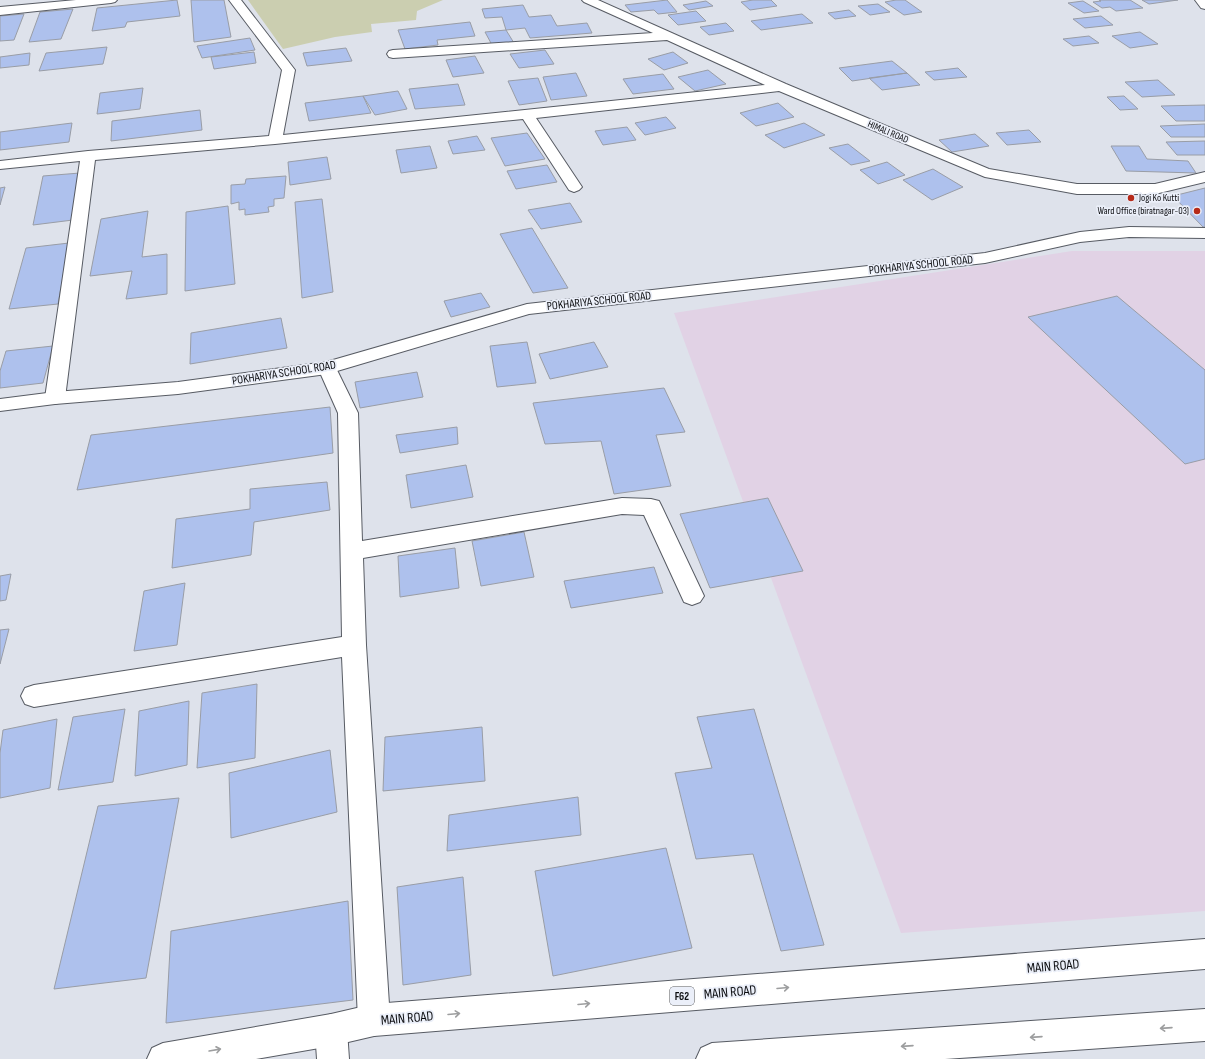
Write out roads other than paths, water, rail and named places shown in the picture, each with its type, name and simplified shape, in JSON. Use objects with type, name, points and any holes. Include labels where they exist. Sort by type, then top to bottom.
[{"type":"street","points":[[0,11],[111,0]]},
{"type":"street","points":[[235,0],[289,70],[275,140]]},
{"type":"street","name":"HIMALI ROAD","points":[[588,0],[781,87],[984,172],[1077,189],[1155,189],[1205,177]]},
{"type":"street","points":[[1201,0],[1205,6]]},
{"type":"street","points":[[393,54],[670,36]]},
{"type":"street","points":[[0,165],[88,155],[275,140],[527,115],[781,87]]},
{"type":"street","points":[[527,115],[574,187]]},
{"type":"street","points":[[55,398],[88,155]]},
{"type":"street","name":"POKHARIYA SCHOOL ROAD","points":[[0,405],[55,398],[178,388],[327,368],[436,337],[526,309],[985,258],[1087,236],[1129,232],[1205,233]]},
{"type":"street","points":[[327,368],[348,413],[354,645],[374,1020]]},
{"type":"street","points":[[352,551],[622,506],[651,507],[692,596]]},
{"type":"street","points":[[34,696],[354,645]]},
{"type":"street","name":"MAIN ROAD","points":[[163,1059],[332,1044],[374,1020],[1205,954]]},
{"type":"street","points":[[712,1059],[1205,1025]]},
{"type":"place","name":"Jogi Ko Kutti","points":[[1131,198]]},
{"type":"place","name":"Ward Office (biratnagar-03)","points":[[1197,211]]}]
